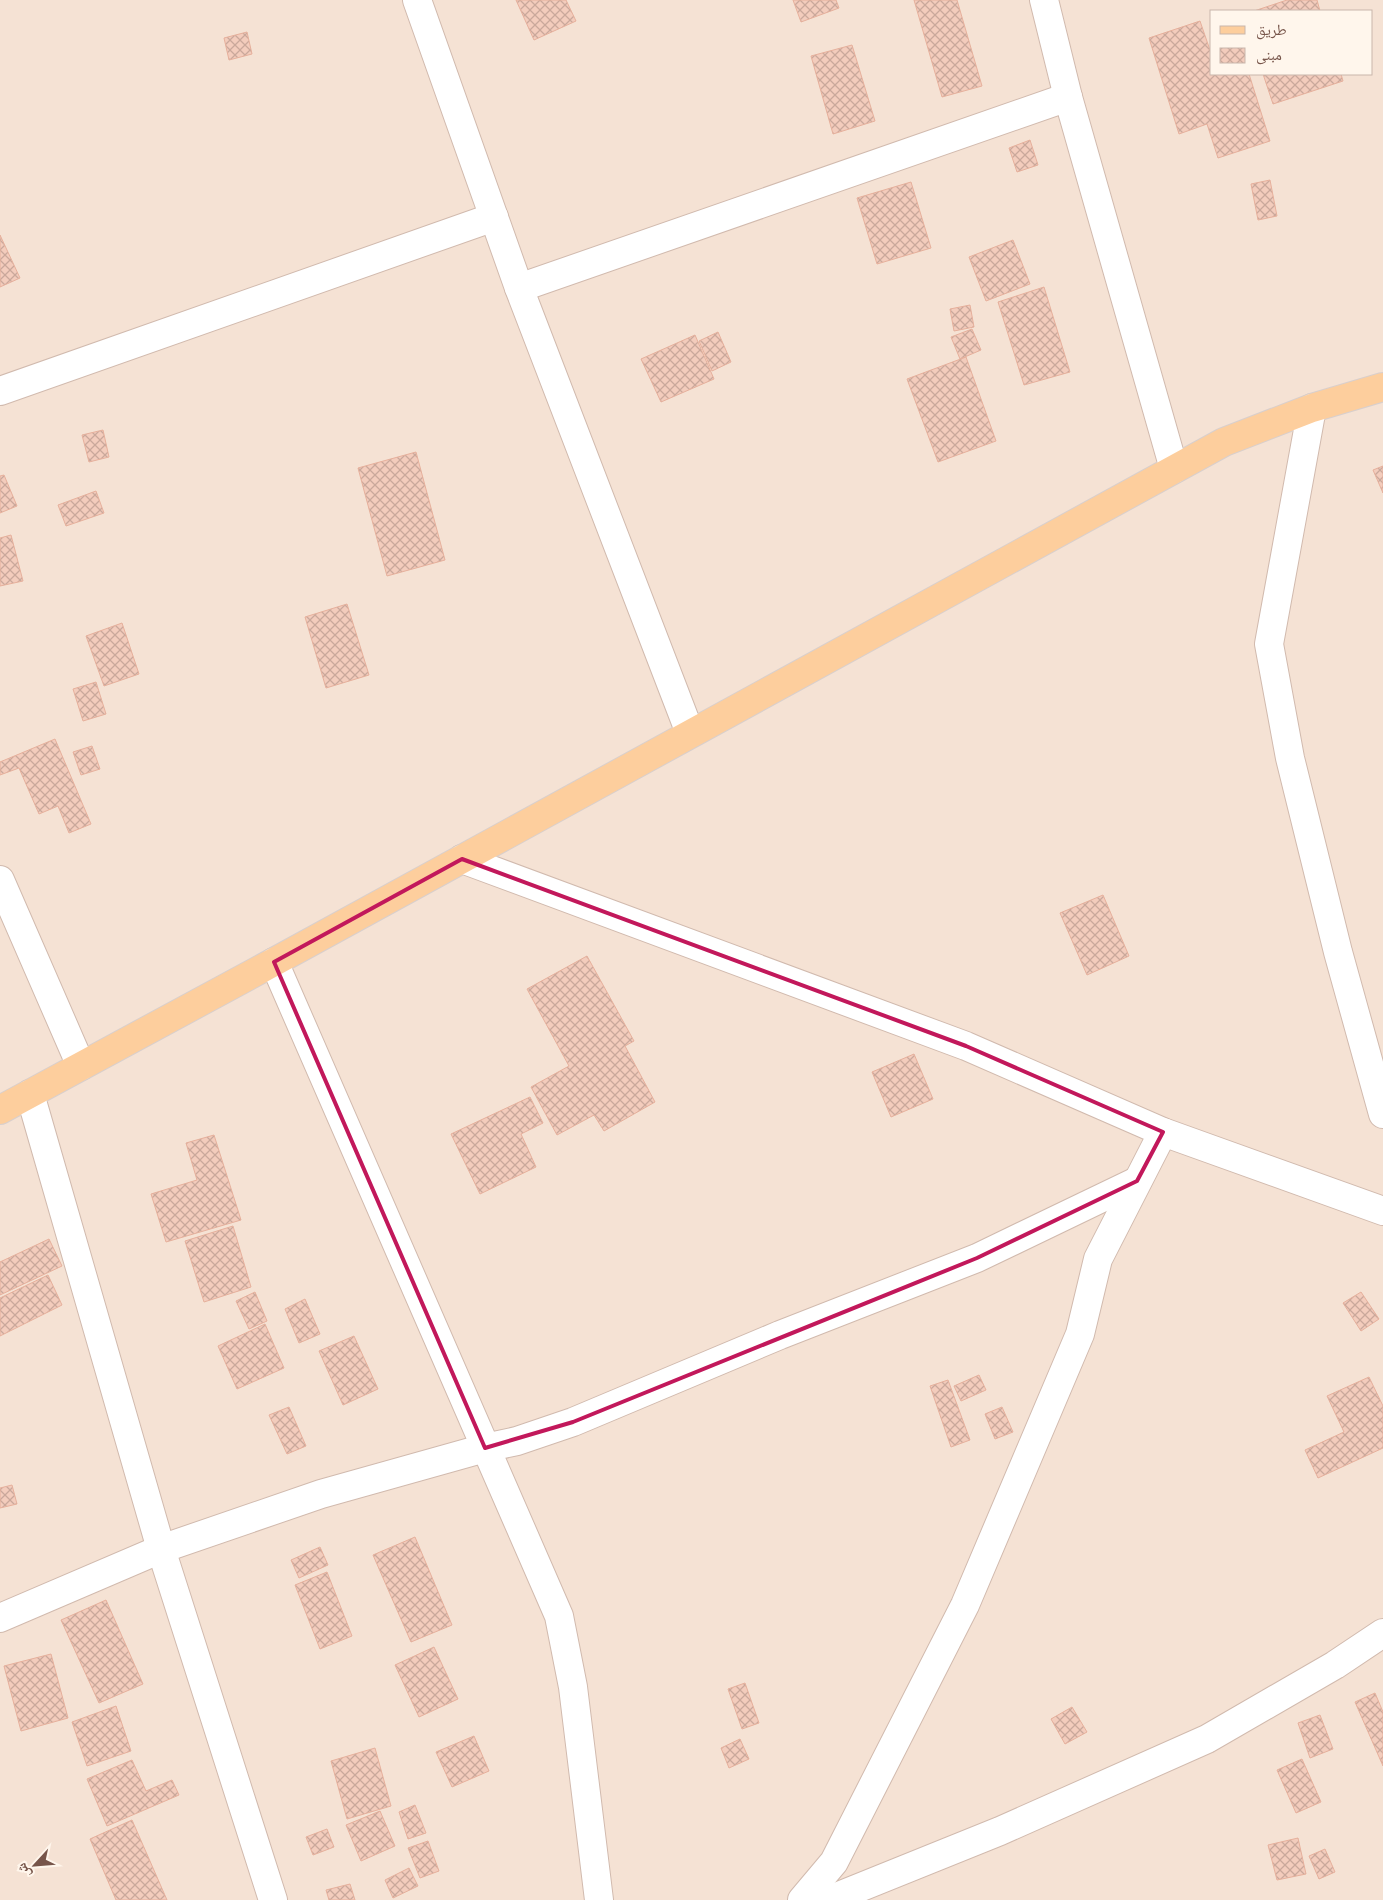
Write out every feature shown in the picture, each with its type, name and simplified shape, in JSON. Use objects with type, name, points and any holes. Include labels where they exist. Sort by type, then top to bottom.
[{"type":"main road","points":[[0,1110],[1224,442],[1312,408],[1383,387]]},
{"type":"street","points":[[417,0],[519,288],[690,733]]},
{"type":"street","points":[[1044,0],[1068,96],[1174,469]]},
{"type":"street","points":[[519,288],[1068,96]]},
{"type":"street","points":[[0,392],[494,217]]},
{"type":"street","points":[[1312,408],[1269,644],[1290,758],[1338,952],[1383,1114]]},
{"type":"street","points":[[462,859],[966,1046],[1163,1132],[1383,1212]]},
{"type":"street","points":[[0,880],[82,1066]]},
{"type":"street","points":[[274,962],[559,1616],[573,1687],[599,1900]]},
{"type":"street","points":[[30,1094],[161,1549],[273,1900]]},
{"type":"street","points":[[802,1900],[834,1862],[965,1605],[1080,1334],[1098,1259],[1163,1132]]},
{"type":"street","points":[[0,1618],[161,1549],[321,1494],[485,1448],[517,1441],[573,1422],[789,1332],[977,1258],[1137,1180]]},
{"type":"street","points":[[829,1900],[1000,1831],[1207,1738],[1334,1665],[1383,1633]]},
{"type":"highlighted area","points":[[462,859],[966,1046],[1163,1132],[1137,1181],[977,1258],[573,1422],[485,1448],[274,962]]},
{"type":"shaded area","points":[[0,0],[1383,0],[1383,1900],[0,1900]]},
{"type":"building","points":[[516,0],[566,0],[576,21],[534,40]]},
{"type":"building","points":[[793,0],[836,0],[839,8],[801,22]]},
{"type":"building","points":[[914,0],[957,0],[982,86],[942,97]]},
{"type":"building","points":[[1287,0],[1317,0],[1320,10],[1257,10]]},
{"type":"building","points":[[1200,21],[1210,50],[1210,75],[1249,75],[1270,141],[1218,158],[1207,124],[1179,134],[1149,38]]},
{"type":"building","points":[[247,32],[252,54],[229,60],[224,38]]},
{"type":"building","points":[[852,45],[875,121],[833,134],[811,56]]},
{"type":"building","points":[[1263,75],[1341,75],[1343,81],[1273,104]]},
{"type":"building","points":[[1030,140],[1038,165],[1017,172],[1009,148]]},
{"type":"building","points":[[1270,180],[1277,216],[1258,220],[1251,184]]},
{"type":"building","points":[[911,182],[931,248],[877,264],[857,198]]},
{"type":"building","points":[[0,235],[20,278],[0,287]]},
{"type":"building","points":[[1013,240],[1030,284],[986,301],[969,257]]},
{"type":"building","points":[[1044,287],[1070,372],[1024,385],[998,302]]},
{"type":"building","points":[[970,305],[974,327],[954,331],[950,309]]},
{"type":"building","points":[[972,329],[981,350],[960,359],[951,337]]},
{"type":"building","points":[[718,332],[731,362],[712,371],[699,341]]},
{"type":"building","points":[[695,335],[714,379],[661,402],[641,359]]},
{"type":"building","points":[[966,357],[996,441],[938,462],[907,379]]},
{"type":"building","points":[[103,430],[109,457],[89,462],[82,435]]},
{"type":"building","points":[[416,452],[445,560],[387,576],[358,468]]},
{"type":"building","points":[[1383,466],[1383,493],[1373,470]]},
{"type":"building","points":[[4,475],[17,506],[0,513],[0,476]]},
{"type":"building","points":[[96,491],[104,513],[66,526],[58,505]]},
{"type":"building","points":[[11,535],[23,581],[0,586],[0,538]]},
{"type":"building","points":[[347,604],[369,675],[326,688],[305,617]]},
{"type":"building","points":[[122,623],[139,674],[104,686],[86,636]]},
{"type":"building","points":[[96,682],[106,714],[83,721],[73,689]]},
{"type":"building","points":[[55,739],[91,824],[69,833],[58,806],[39,814],[19,768],[0,775],[0,762]]},
{"type":"building","points":[[92,746],[100,769],[81,775],[73,752]]},
{"type":"building","points":[[1103,895],[1129,956],[1087,975],[1060,913]]},
{"type":"building","points":[[587,956],[634,1041],[625,1046],[655,1102],[604,1131],[594,1115],[557,1135],[531,1087],[569,1066],[527,989]]},
{"type":"building","points":[[914,1054],[933,1099],[891,1117],[872,1072]]},
{"type":"building","points":[[530,1097],[543,1123],[521,1134],[536,1167],[480,1194],[451,1134]]},
{"type":"building","points":[[214,1135],[241,1220],[166,1242],[151,1194],[197,1180],[186,1143]]},
{"type":"building","points":[[233,1226],[251,1287],[204,1302],[185,1241]]},
{"type":"building","points":[[49,1239],[62,1266],[0,1295],[0,1262]]},
{"type":"building","points":[[48,1275],[62,1305],[0,1336],[0,1298]]},
{"type":"building","points":[[255,1292],[267,1321],[249,1329],[236,1301]]},
{"type":"building","points":[[1361,1292],[1379,1319],[1361,1331],[1343,1303]]},
{"type":"building","points":[[305,1299],[320,1334],[299,1343],[285,1309]]},
{"type":"building","points":[[265,1324],[284,1368],[237,1389],[218,1346]]},
{"type":"building","points":[[354,1336],[378,1389],[343,1405],[319,1351]]},
{"type":"building","points":[[979,1375],[986,1390],[961,1401],[954,1386]]},
{"type":"building","points":[[1369,1377],[1383,1406],[1383,1448],[1318,1478],[1305,1450],[1344,1432],[1327,1396]]},
{"type":"building","points":[[948,1380],[970,1440],[951,1447],[930,1386]]},
{"type":"building","points":[[289,1407],[306,1446],[287,1454],[269,1415]]},
{"type":"building","points":[[1002,1407],[1013,1432],[995,1439],[985,1414]]},
{"type":"building","points":[[12,1485],[17,1504],[0,1508],[0,1488]]},
{"type":"building","points":[[415,1537],[452,1625],[411,1642],[373,1555]]},
{"type":"building","points":[[320,1547],[328,1565],[299,1578],[291,1560]]},
{"type":"building","points":[[327,1572],[352,1636],[320,1649],[295,1585]]},
{"type":"building","points":[[106,1600],[143,1684],[99,1703],[61,1620]]},
{"type":"building","points":[[434,1647],[458,1699],[419,1717],[395,1665]]},
{"type":"building","points":[[51,1654],[68,1718],[21,1731],[4,1666]]},
{"type":"building","points":[[745,1683],[759,1723],[742,1729],[728,1689]]},
{"type":"building","points":[[1375,1693],[1383,1712],[1383,1766],[1355,1702]]},
{"type":"building","points":[[116,1706],[131,1751],[87,1766],[72,1722]]},
{"type":"building","points":[[1072,1707],[1087,1732],[1065,1744],[1051,1719]]},
{"type":"building","points":[[1320,1715],[1333,1749],[1310,1758],[1298,1723]]},
{"type":"building","points":[[474,1736],[489,1771],[452,1787],[436,1752]]},
{"type":"building","points":[[740,1739],[749,1759],[729,1768],[721,1748]]},
{"type":"building","points":[[375,1748],[391,1806],[347,1819],[331,1761]]},
{"type":"building","points":[[1302,1759],[1321,1802],[1296,1813],[1277,1770]]},
{"type":"building","points":[[132,1760],[146,1791],[172,1780],[179,1795],[107,1826],[87,1779]]},
{"type":"building","points":[[415,1805],[426,1833],[408,1839],[399,1812]]},
{"type":"building","points":[[380,1811],[395,1846],[361,1861],[346,1825]]},
{"type":"building","points":[[132,1820],[167,1900],[116,1900],[90,1839]]},
{"type":"building","points":[[327,1829],[334,1847],[313,1855],[306,1837]]},
{"type":"building","points":[[1298,1838],[1306,1874],[1277,1880],[1268,1845]]},
{"type":"building","points":[[428,1841],[439,1871],[420,1878],[408,1848]]},
{"type":"building","points":[[1325,1849],[1335,1872],[1319,1879],[1309,1856]]},
{"type":"building","points":[[409,1868],[418,1886],[393,1898],[385,1880]]},
{"type":"building","points":[[350,1884],[355,1900],[329,1900],[326,1890]]}]
